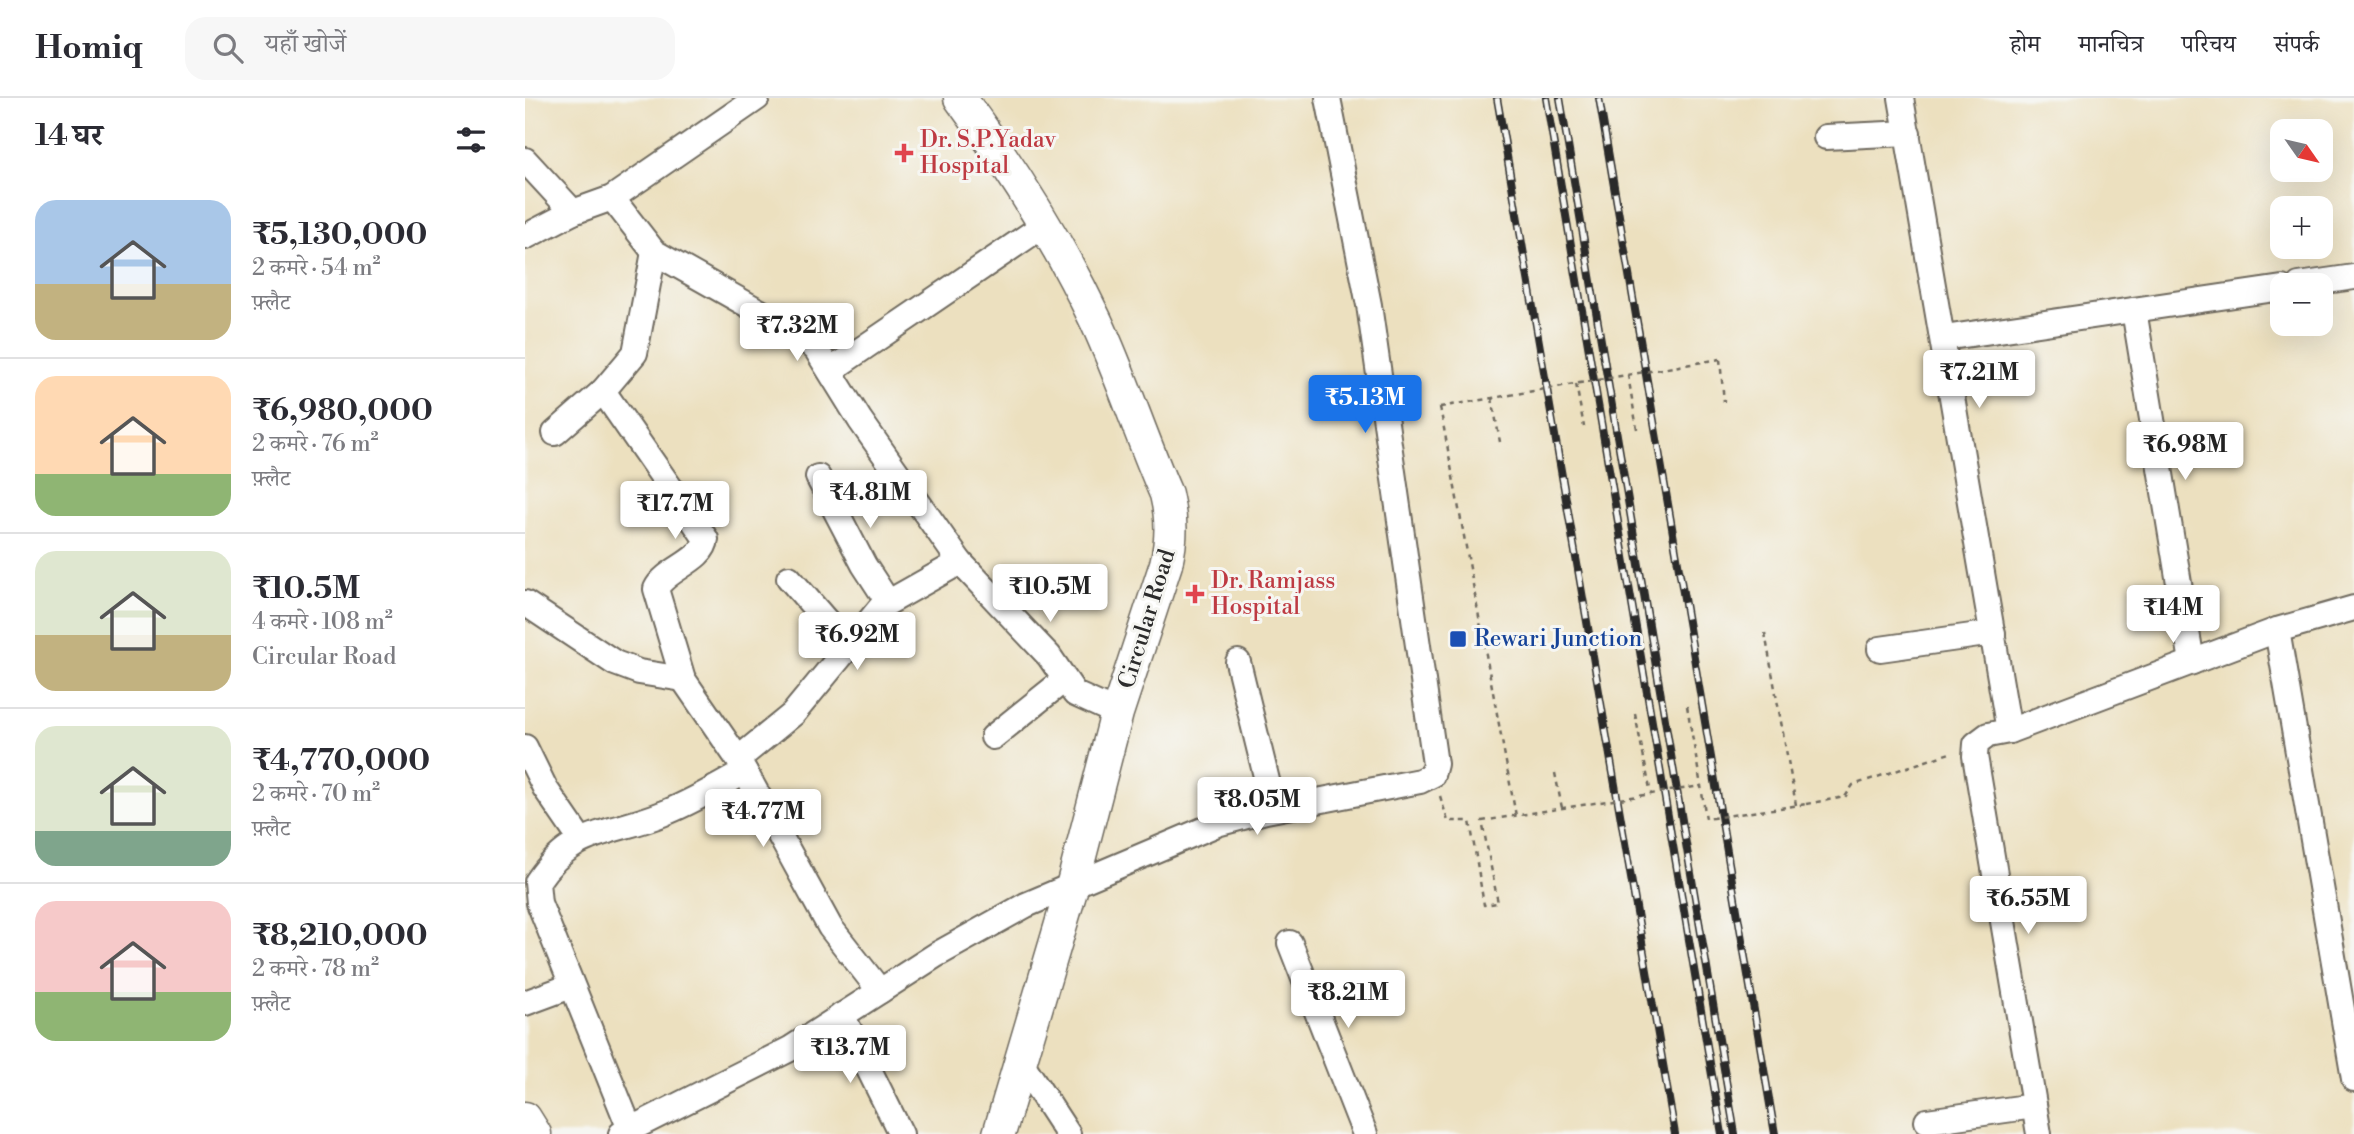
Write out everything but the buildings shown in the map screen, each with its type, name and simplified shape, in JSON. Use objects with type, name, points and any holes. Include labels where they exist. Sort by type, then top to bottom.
[{"type":"main road","name":"Circular Road","points":[[960,98],[990,139],[1044,225],[1096,321],[1166,494],[1172,517],[1172,542],[1166,564],[1117,713],[1072,887],[999,1134]]},
{"type":"street","points":[[525,237],[573,212],[611,198],[757,98]]},
{"type":"street","points":[[960,562],[888,602],[867,621],[793,714],[742,765],[665,814],[580,839],[545,869],[537,882],[536,890],[625,1131],[790,1049],[981,929],[1026,905],[1217,824],[1275,809],[1420,781],[1432,775],[1435,764],[1369,304],[1328,98]]},
{"type":"street","points":[[1902,98],[2009,731]]},
{"type":"street","points":[[1826,136],[1908,133]]},
{"type":"street","points":[[525,160],[573,212]]},
{"type":"street","points":[[611,198],[654,252],[794,331],[816,348],[860,420],[960,562],[1049,656],[1075,694],[1117,713]]},
{"type":"street","points":[[831,370],[1044,225]]},
{"type":"street","points":[[555,433],[603,391],[635,353],[654,252]]},
{"type":"street","points":[[2333,280],[2354,277]]},
{"type":"street","points":[[1944,338],[2270,290]]},
{"type":"street","points":[[2134,310],[2192,662]]},
{"type":"street","points":[[603,391],[706,539],[702,550],[660,580],[656,589],[683,679],[742,765],[830,926],[880,991]]},
{"type":"street","points":[[818,477],[859,555],[888,602]]},
{"type":"street","points":[[789,578],[848,646]]},
{"type":"street","points":[[525,603],[621,666],[683,679]]},
{"type":"street","points":[[2039,1134],[1977,769],[1976,744],[1987,735],[2009,731],[2277,630],[2354,608]]},
{"type":"street","points":[[2277,630],[2354,1079]]},
{"type":"street","points":[[1879,649],[1993,633]]},
{"type":"street","points":[[1238,662],[1275,809]]},
{"type":"street","points":[[993,737],[1064,680]]},
{"type":"street","points":[[525,747],[545,788],[580,839]]},
{"type":"street","points":[[1290,943],[1364,1134]]},
{"type":"street","points":[[525,1003],[571,986]]},
{"type":"street","points":[[842,1015],[901,1134]]},
{"type":"street","points":[[1021,1062],[1068,1134]]},
{"type":"street","points":[[1927,1121],[2034,1106]]},
{"type":"path","points":[[1516,816],[1440,407],[1720,359],[1724,402]]},
{"type":"path","points":[[1628,375],[1637,429]]},
{"type":"path","points":[[1576,384],[1584,427]]},
{"type":"path","points":[[1492,398],[1500,442]]},
{"type":"path","points":[[1765,633],[1796,805]]},
{"type":"path","points":[[1687,706],[1706,819],[1845,797],[1853,785],[1976,744]]},
{"type":"path","points":[[1635,714],[1651,794]]},
{"type":"path","points":[[1555,773],[1562,808]]},
{"type":"path","points":[[1432,775],[1448,821],[1470,821],[1484,905],[1498,904],[1482,821],[1701,786]]},
{"type":"railway","points":[[1497,98],[1675,1134]]},
{"type":"railway","points":[[1546,98],[1722,1134]]},
{"type":"railway","points":[[1560,98],[1735,1134]]},
{"type":"railway","points":[[1599,98],[1775,1134]]},
{"type":"place","name":"Dr. S.P.Yadav Hospital","points":[[904,153]]},
{"type":"place","name":"Dr. Ramjass Hospital","points":[[1195,594]]},
{"type":"place","name":"Rewari Junction","points":[[1458,639]]}]
